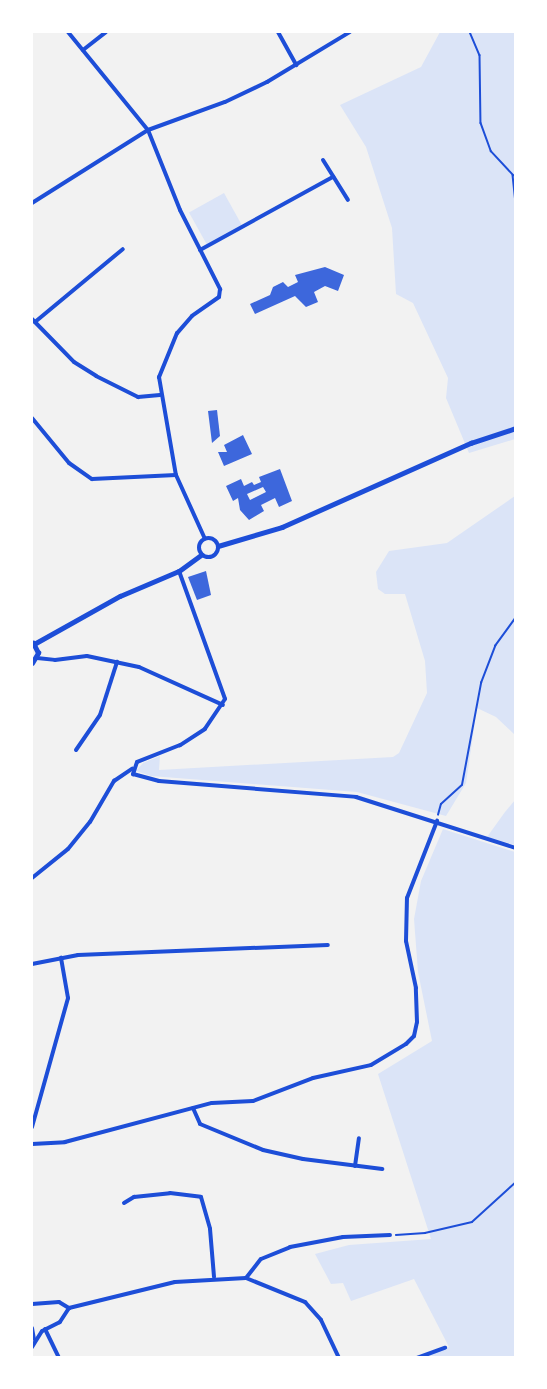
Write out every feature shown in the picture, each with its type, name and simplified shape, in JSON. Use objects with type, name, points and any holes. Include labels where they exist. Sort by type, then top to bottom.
[{"type":"street","points":[[68,32],[148,129],[220,294],[192,316],[172,342],[162,365],[160,395],[176,475],[205,539]]},
{"type":"street","points":[[83,50],[105,32]]},
{"type":"street","points":[[278,32],[296,65]]},
{"type":"street","points":[[32,203],[148,129],[225,102],[296,65],[350,32]]},
{"type":"street","points":[[323,160],[348,200]]},
{"type":"street","points":[[200,250],[333,177]]},
{"type":"street","points":[[123,249],[33,321],[96,376],[138,397],[160,395]]},
{"type":"street","points":[[32,418],[69,463],[92,480],[176,475]]},
{"type":"street","points":[[218,546],[282,526],[464,447],[516,428]]},
{"type":"street","points":[[201,555],[213,558],[218,546],[215,540],[205,539]]},
{"type":"street","points":[[201,555],[199,546],[205,539]]},
{"type":"street","points":[[37,658],[33,643],[120,596],[179,572],[201,555]]},
{"type":"street","points":[[32,878],[68,849],[90,822],[114,781],[132,769],[137,762],[195,737],[214,720],[223,705],[224,693],[179,572]]},
{"type":"street","points":[[37,658],[55,660],[87,656],[117,662],[150,671],[223,705]]},
{"type":"street","points":[[32,663],[37,658]]},
{"type":"street","points":[[76,750],[100,715],[117,662]]},
{"type":"street","points":[[132,769],[137,776],[159,781],[356,797],[516,848]]},
{"type":"street","points":[[32,1144],[65,1142],[193,1108],[254,1101],[313,1078],[371,1065],[387,1058],[414,1036],[416,988],[406,941],[406,898],[437,821]]},
{"type":"street","points":[[32,964],[61,958],[328,945]]},
{"type":"street","points":[[32,1127],[68,998],[61,958]]},
{"type":"street","points":[[193,1108],[200,1124],[263,1150],[382,1169]]},
{"type":"street","points":[[355,1166],[359,1138]]},
{"type":"street","points":[[124,1203],[134,1197],[170,1193],[201,1197],[210,1229],[214,1277]]},
{"type":"street","points":[[246,1278],[261,1259],[290,1247],[343,1237],[390,1235]]},
{"type":"street","points":[[32,1304],[59,1302],[69,1308],[169,1283],[214,1277],[246,1278],[305,1302],[321,1320],[339,1358]]},
{"type":"street","points":[[34,1340],[45,1329],[66,1316],[69,1308]]},
{"type":"street","points":[[32,1328],[34,1340],[32,1347]]},
{"type":"street","points":[[45,1329],[59,1358]]},
{"type":"street","points":[[417,1358],[445,1348]]},
{"type":"path","points":[[470,32],[480,55],[481,123],[491,151],[513,175],[516,205]]},
{"type":"path","points":[[437,821],[441,804],[462,785],[481,683],[495,646],[516,617]]},
{"type":"path","points":[[390,1235],[425,1233],[472,1222],[516,1182]]},
{"type":"shaded area","points":[[440,32],[515,32],[515,439],[469,453],[446,398],[448,378],[413,303],[396,294],[392,228],[366,147],[340,105],[421,67]]},
{"type":"shaded area","points":[[224,193],[242,225],[207,245],[189,212]]},
{"type":"shaded area","points":[[515,496],[515,735],[496,717],[477,708],[466,783],[446,816],[357,792],[151,776],[136,771],[143,763],[160,756],[159,770],[393,757],[399,753],[427,693],[425,661],[405,594],[385,594],[378,589],[376,572],[389,551],[447,543]]},
{"type":"shaded area","points":[[515,800],[515,845],[487,837],[505,812]]},
{"type":"shaded area","points":[[443,829],[515,852],[515,1357],[425,1357],[449,1347],[414,1279],[351,1301],[343,1283],[331,1284],[315,1254],[349,1245],[431,1239],[378,1074],[432,1041],[418,972],[414,919],[421,881]]},
{"type":"building","points":[[325,267],[344,275],[338,291],[325,286],[314,292],[318,302],[306,307],[295,296],[255,314],[250,304],[270,295],[273,287],[283,282],[288,287],[298,282],[295,275]]},
{"type":"building","points":[[217,410],[220,436],[212,443],[208,411]]},
{"type":"building","points":[[243,435],[252,454],[224,466],[218,452],[227,452],[224,445]]},
{"type":"building","points":[[280,469],[292,501],[279,507],[275,498],[261,505],[264,511],[249,520],[240,510],[238,498],[233,501],[226,486],[241,479],[244,486],[252,482],[254,485],[261,482],[259,477]],"holes":[[[263,487],[266,492],[250,500],[247,494]]]},
{"type":"building","points":[[206,571],[211,595],[197,600],[188,577]]}]
